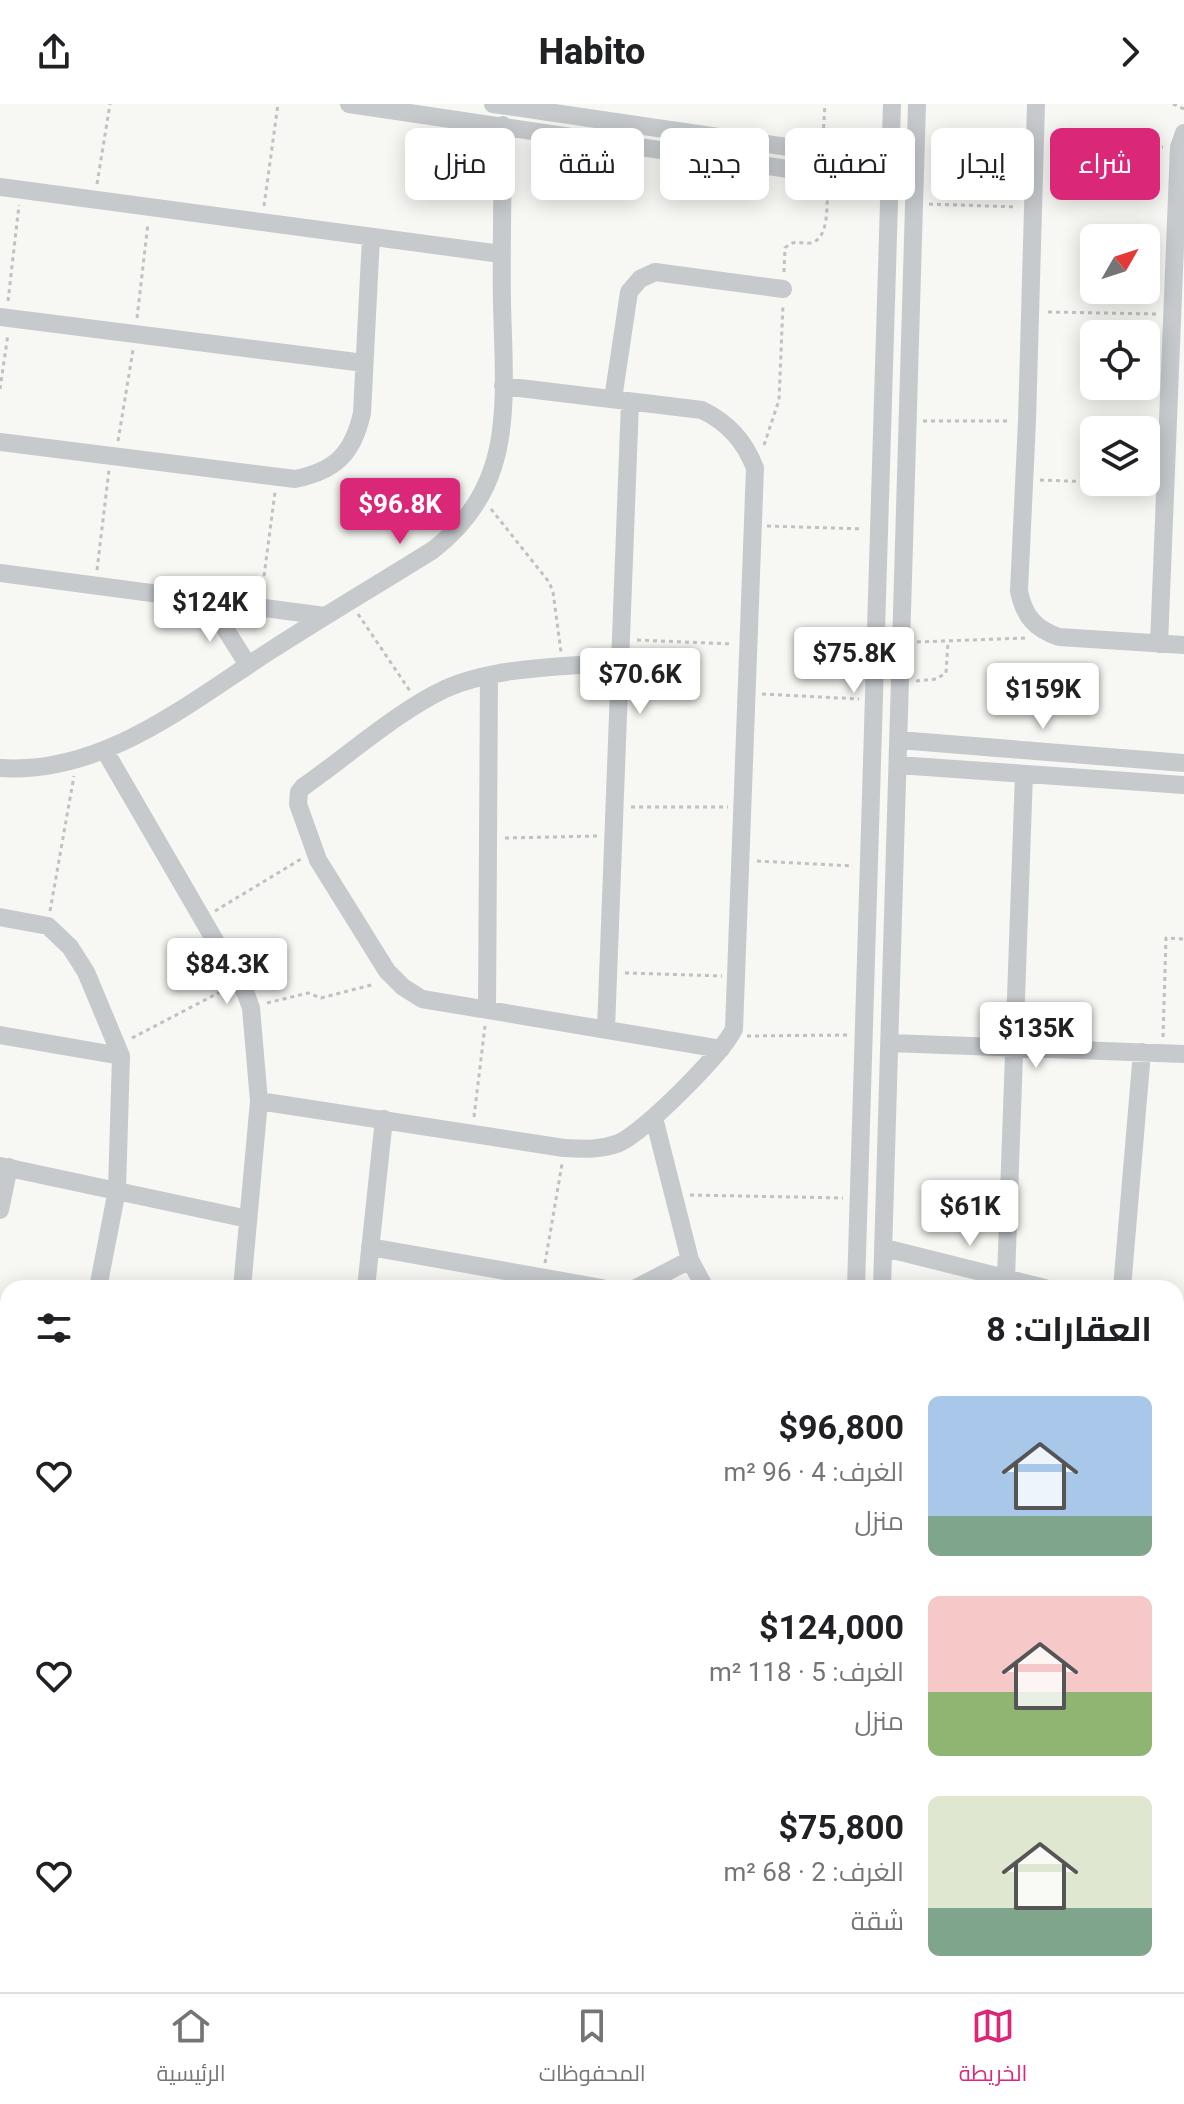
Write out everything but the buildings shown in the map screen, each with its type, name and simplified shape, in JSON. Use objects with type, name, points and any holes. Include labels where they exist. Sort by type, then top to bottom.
[{"type":"street","points":[[349,104],[400,107],[785,168]]},
{"type":"street","points":[[493,104],[785,147]]},
{"type":"street","points":[[892,104],[892,128]]},
{"type":"street","points":[[883,1280],[917,104]]},
{"type":"street","points":[[1036,104],[1019,591],[1023,607],[1031,621],[1043,632],[1059,637],[1184,645]]},
{"type":"street","points":[[0,768],[31,769],[76,761],[105,751],[161,721],[440,545],[460,526],[481,496],[498,448],[503,386],[503,125]]},
{"type":"street","points":[[1159,644],[1181,140]]},
{"type":"street","points":[[0,187],[501,254]]},
{"type":"street","points":[[856,1280],[890,200]]},
{"type":"street","points":[[0,442],[295,479],[315,475],[333,466],[357,434],[362,413],[371,237]]},
{"type":"street","points":[[606,1029],[622,639],[622,400],[629,292],[640,279],[655,272],[783,289]]},
{"type":"street","points":[[887,292],[911,295]]},
{"type":"street","points":[[5,318],[364,363]]},
{"type":"street","points":[[259,1101],[564,1148],[605,1147],[632,1137],[654,1118],[726,1043],[736,1022],[755,468],[740,439],[716,417],[702,410],[503,386]]},
{"type":"street","points":[[0,573],[325,616]]},
{"type":"street","points":[[207,600],[248,665]]},
{"type":"street","points":[[877,625],[902,634]]},
{"type":"street","points":[[621,662],[489,675],[448,688],[418,704],[299,792],[298,804],[315,851],[332,883],[395,980],[422,999],[606,1029],[726,1043]]},
{"type":"street","points":[[487,1010],[489,675]]},
{"type":"street","points":[[899,740],[1184,763]]},
{"type":"street","points":[[105,751],[251,1008],[259,1101],[243,1280]]},
{"type":"street","points":[[898,765],[1184,785]]},
{"type":"street","points":[[1006,1278],[1024,774]]},
{"type":"street","points":[[868,872],[895,878]]},
{"type":"street","points":[[0,917],[48,926],[70,947],[86,972],[118,1051],[117,1190],[100,1280]]},
{"type":"street","points":[[0,1035],[118,1051]]},
{"type":"street","points":[[890,1043],[1184,1054]]},
{"type":"street","points":[[1123,1280],[1142,1052]]},
{"type":"street","points":[[654,1118],[690,1260],[701,1280]]},
{"type":"street","points":[[367,1280],[384,1119]]},
{"type":"street","points":[[0,1210],[5,1167],[248,1219]]},
{"type":"street","points":[[370,1247],[559,1280]]},
{"type":"street","points":[[885,1248],[1014,1280]]},
{"type":"street","points":[[651,1280],[690,1260]]},
{"type":"path","points":[[94,199],[110,104]]},
{"type":"path","points":[[261,222],[278,104]]},
{"type":"path","points":[[825,104],[827,128]]},
{"type":"path","points":[[1173,104],[1184,109]]},
{"type":"path","points":[[1035,145],[1181,140]]},
{"type":"path","points":[[0,389],[5,318],[21,190]]},
{"type":"path","points":[[755,468],[779,400],[785,248],[790,243],[817,240],[822,235],[828,200]]},
{"type":"path","points":[[914,203],[1033,208]]},
{"type":"path","points":[[95,586],[113,456],[135,334],[150,207]]},
{"type":"path","points":[[1030,311],[1172,314]]},
{"type":"path","points":[[908,421],[1027,421]]},
{"type":"path","points":[[260,607],[277,477]]},
{"type":"path","points":[[1024,479],[1166,485]]},
{"type":"path","points":[[481,496],[549,582],[563,668]]},
{"type":"path","points":[[753,525],[879,529]]},
{"type":"path","points":[[350,601],[418,704]]},
{"type":"path","points":[[902,634],[948,641],[1026,638],[1043,632]]},
{"type":"path","points":[[622,639],[749,644]]},
{"type":"path","points":[[900,682],[942,677],[948,667],[948,641]]},
{"type":"path","points":[[747,694],[875,699]]},
{"type":"path","points":[[48,926],[76,761]]},
{"type":"path","points":[[615,807],[743,807]]},
{"type":"path","points":[[488,839],[614,836]]},
{"type":"path","points":[[201,919],[315,851]]},
{"type":"path","points":[[741,860],[868,872]]},
{"type":"path","points":[[1163,1053],[1166,938],[1184,939]]},
{"type":"path","points":[[608,972],[737,976]]},
{"type":"path","points":[[251,1008],[308,993],[321,998],[395,980]]},
{"type":"path","points":[[118,1051],[238,982]]},
{"type":"path","points":[[472,1133],[487,1010]]},
{"type":"path","points":[[726,1043],[863,1035]]},
{"type":"path","points":[[543,1277],[564,1148]]},
{"type":"path","points":[[673,1195],[858,1198]]}]
